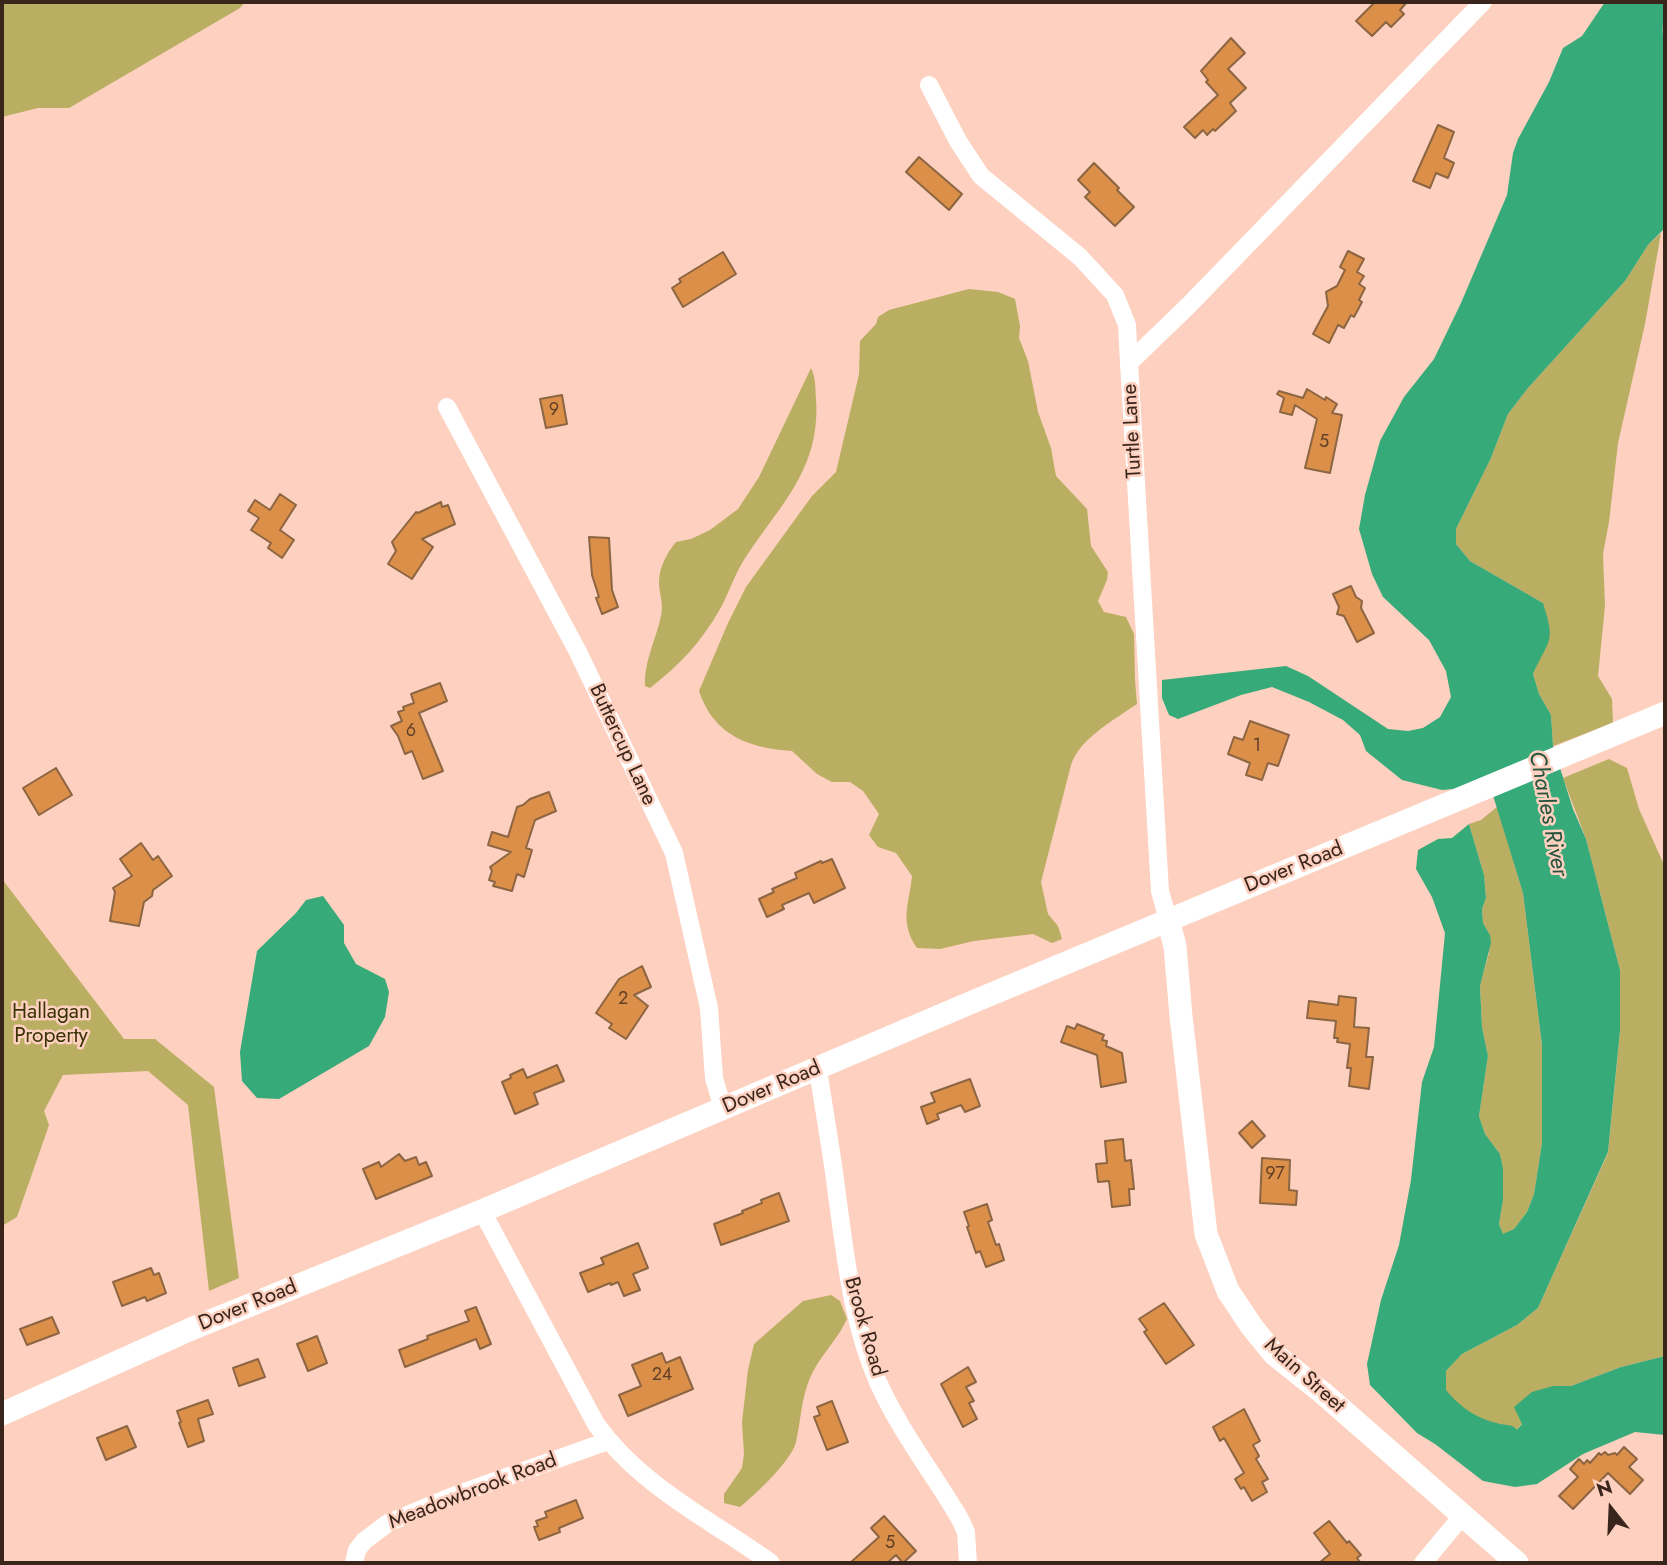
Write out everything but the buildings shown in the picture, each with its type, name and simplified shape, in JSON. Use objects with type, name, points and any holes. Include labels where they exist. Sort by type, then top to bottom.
[{"type":"street","name":"Turtle Lane","points":[[1168,920],[1160,891],[1129,363],[1483,2]]},
{"type":"street","points":[[929,85],[958,141],[981,176],[1080,257],[1115,295],[1127,325],[1129,363]]},
{"type":"street","name":"Buttercup Lane","points":[[447,407],[578,652],[674,853],[709,1009],[714,1078],[723,1109]]},
{"type":"street","name":"Dover Road","points":[[2,1414],[191,1329],[482,1211],[1665,713]]},
{"type":"street","name":"Main Street","points":[[1168,920],[1175,946],[1206,1234],[1228,1290],[1252,1327],[1274,1354],[1324,1394],[1517,1563]]},
{"type":"street","name":"Brook Road","points":[[818,1069],[845,1252],[860,1329],[878,1381],[906,1434],[966,1532],[968,1563]]},
{"type":"street","points":[[482,1211],[586,1406],[608,1441],[628,1463],[677,1500],[771,1563]]},
{"type":"street","name":"Meadowbrook Road","points":[[354,1563],[364,1541],[388,1523],[453,1496],[608,1441]]},
{"type":"street","points":[[1423,1563],[1463,1515]]},
{"type":"green space","points":[[2,2],[245,2],[240,8],[69,108],[38,108],[2,117]]},
{"type":"green space","points":[[1661,233],[1645,324],[1618,443],[1603,554],[1605,606],[1598,676],[1612,699],[1613,723],[1553,746],[1551,715],[1539,694],[1533,674],[1540,657],[1543,603],[1470,561],[1456,544],[1456,529],[1491,458],[1508,414],[1528,388],[1625,281],[1648,245]]},
{"type":"green space","points":[[969,289],[998,292],[1015,299],[1020,326],[1019,338],[1028,361],[1038,412],[1051,448],[1056,476],[1087,509],[1091,546],[1108,572],[1098,601],[1104,612],[1126,617],[1134,634],[1137,704],[1090,738],[1075,755],[1071,765],[1041,882],[1048,914],[1058,926],[1062,939],[1052,943],[1033,934],[974,941],[940,949],[917,948],[911,939],[907,921],[912,876],[896,853],[878,847],[869,835],[879,814],[863,791],[850,782],[832,782],[817,774],[792,751],[761,747],[735,737],[714,719],[699,691],[746,587],[812,496],[836,472],[859,374],[860,341],[876,324],[878,317],[889,310]]},
{"type":"green space","points":[[811,368],[815,383],[816,425],[811,448],[793,489],[741,565],[723,604],[706,632],[671,670],[650,688],[645,686],[648,659],[662,612],[659,576],[667,556],[676,542],[691,539],[710,530],[738,509],[759,477]]},
{"type":"green space","points":[[1609,759],[1627,768],[1639,809],[1665,867],[1665,1356],[1621,1367],[1571,1386],[1553,1386],[1514,1433],[1496,1427],[1461,1428],[1446,1391],[1446,1371],[1462,1354],[1517,1325],[1538,1308],[1608,1153],[1620,1032],[1620,970],[1586,839],[1563,778]]},
{"type":"green space","points":[[1497,807],[1523,893],[1542,1045],[1542,1143],[1534,1194],[1527,1212],[1514,1229],[1503,1235],[1499,1224],[1503,1200],[1503,1168],[1500,1154],[1485,1134],[1479,1116],[1488,1056],[1482,1027],[1480,985],[1489,953],[1490,935],[1483,923],[1482,909],[1486,898],[1484,875],[1469,824],[1481,820]]},
{"type":"green space","name":"Hallagan Property","points":[[2,879],[124,1039],[155,1039],[214,1087],[239,1278],[209,1291],[188,1105],[148,1071],[63,1075],[44,1111],[49,1125],[17,1217],[2,1226]]},
{"type":"green space","points":[[831,1295],[840,1301],[847,1319],[810,1378],[793,1449],[772,1477],[740,1507],[724,1503],[724,1494],[742,1468],[742,1422],[754,1344],[803,1301]]},
{"type":"water","points":[[1605,2],[1665,2],[1665,228],[1648,245],[1625,281],[1528,388],[1508,414],[1491,458],[1456,529],[1456,544],[1470,561],[1543,603],[1547,616],[1549,640],[1533,674],[1539,694],[1551,715],[1553,746],[1573,809],[1586,839],[1620,970],[1620,1031],[1608,1152],[1538,1308],[1517,1325],[1462,1354],[1446,1371],[1446,1391],[1461,1428],[1496,1427],[1514,1433],[1522,1424],[1514,1407],[1532,1392],[1553,1386],[1571,1386],[1621,1367],[1665,1356],[1665,1435],[1635,1432],[1583,1454],[1537,1484],[1515,1487],[1483,1481],[1417,1433],[1370,1385],[1367,1364],[1381,1300],[1399,1245],[1411,1180],[1422,1082],[1434,1047],[1445,933],[1432,897],[1416,869],[1418,850],[1438,839],[1452,838],[1469,824],[1484,875],[1486,898],[1482,909],[1483,923],[1491,943],[1480,986],[1482,1027],[1488,1056],[1479,1116],[1485,1134],[1500,1154],[1503,1168],[1503,1200],[1499,1224],[1503,1234],[1514,1229],[1527,1212],[1534,1194],[1542,1143],[1542,1045],[1523,893],[1491,789],[1442,790],[1402,780],[1366,751],[1360,735],[1343,720],[1272,687],[1241,695],[1178,719],[1169,715],[1162,698],[1162,680],[1286,666],[1308,676],[1388,729],[1408,731],[1423,728],[1440,717],[1451,697],[1446,671],[1429,640],[1383,597],[1372,574],[1359,529],[1365,495],[1380,441],[1404,397],[1434,359],[1461,303],[1507,195],[1513,153],[1518,139],[1549,82],[1563,48],[1582,36]]},
{"type":"water","points":[[323,896],[344,925],[344,943],[356,964],[385,979],[389,992],[385,1017],[369,1046],[279,1099],[257,1098],[242,1081],[240,1052],[257,951],[306,900]]},
{"type":"waterway","name":"Charles River","points":[[1431,1395],[1446,1412],[1464,1426],[1483,1435],[1506,1440]]}]
